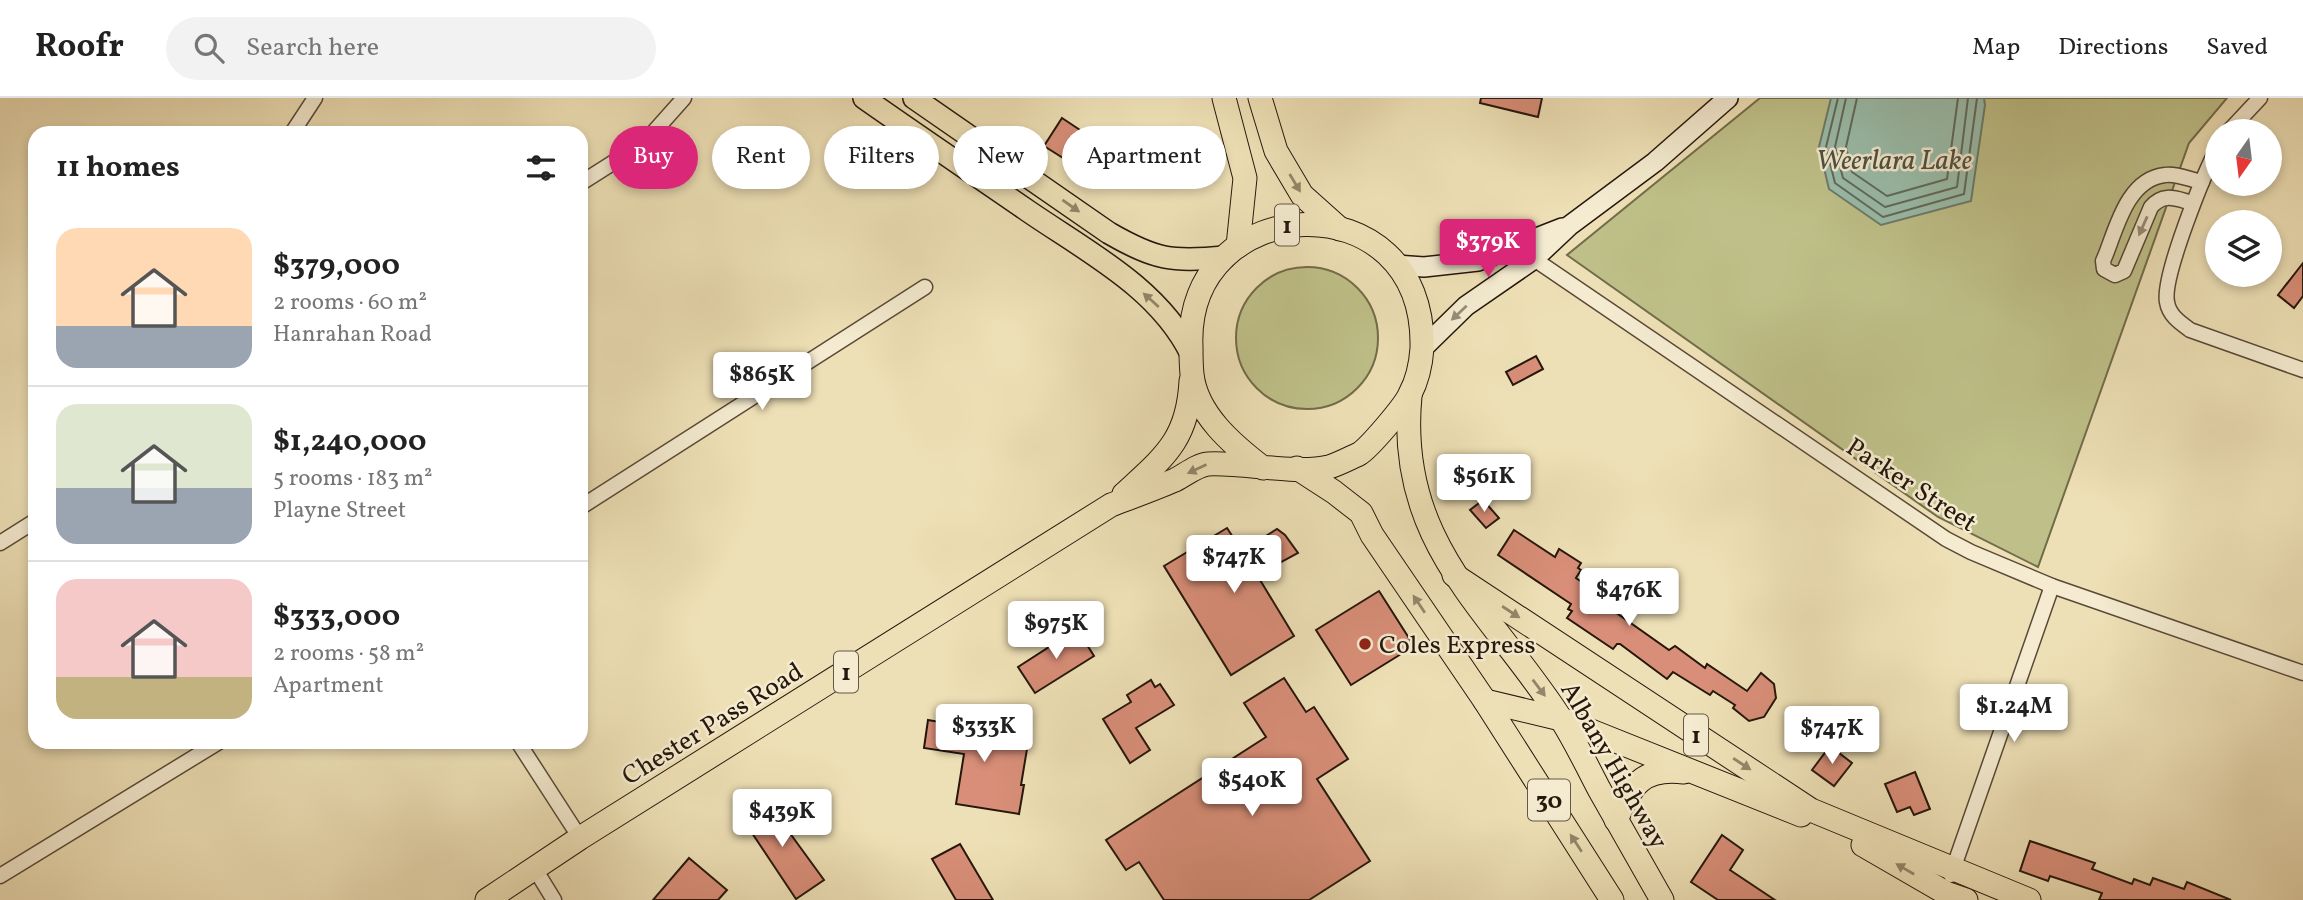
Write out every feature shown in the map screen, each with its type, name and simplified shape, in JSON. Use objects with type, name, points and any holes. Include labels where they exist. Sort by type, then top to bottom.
[{"type":"highway","points":[[1224,98],[1245,178],[1231,252]]},
{"type":"highway","points":[[1260,98],[1276,151],[1296,184],[1303,195],[1340,229]]},
{"type":"highway","name":"1","points":[[1287,225],[1322,225],[1340,229],[1371,242],[1396,265],[1406,279],[1421,318],[1422,349],[1410,396],[1362,452],[1329,467],[1264,468],[1238,449],[1222,433],[1200,400],[1191,365],[1190,336],[1197,302],[1213,271],[1231,252],[1253,237],[1287,225]]},
{"type":"highway","name":"Chester Pass Road","points":[[487,900],[580,838],[1111,505],[1163,458],[1179,437],[1190,407],[1191,365]]},
{"type":"highway","name":"Albany Highway","points":[[1410,396],[1407,421],[1414,487],[1430,529],[1454,575],[1562,719],[1662,900]]},
{"type":"highway","name":"Chester Pass Road","points":[[1111,505],[1176,479],[1205,464],[1264,468]]},
{"type":"highway","points":[[1297,468],[1361,513],[1372,535],[1485,701]]},
{"type":"highway","name":"1","points":[[1454,575],[1811,810],[2029,900]]},
{"type":"highway","name":"1","points":[[1485,701],[1562,719],[1701,774],[1833,829],[1956,896]]},
{"type":"highway","name":"30","points":[[1485,701],[1612,900]]},
{"type":"highway","points":[[1616,820],[1630,791],[1644,777],[1657,771],[1670,770],[1701,774]]},
{"type":"main road","points":[[864,98],[1125,278],[1168,316],[1183,337],[1191,365]]},
{"type":"main road","points":[[914,98],[1110,233],[1139,249],[1162,258],[1194,260],[1231,252]]},
{"type":"main road","points":[[1422,349],[1465,306],[1534,259],[1569,226],[1655,162],[1728,98]]},
{"type":"main road","points":[[1396,265],[1424,267],[1478,261],[1569,226]]},
{"type":"street","points":[[297,126],[315,98]]},
{"type":"street","points":[[588,179],[644,143],[684,98]]},
{"type":"street","points":[[2241,119],[2260,98]]},
{"type":"street","points":[[2193,203],[2166,196],[2158,200],[2151,207],[2124,271],[2115,275],[2105,269],[2103,261],[2126,204],[2144,184],[2163,175],[2202,182]]},
{"type":"street","points":[[2205,175],[2193,203],[2165,289],[2169,310],[2190,330],[2303,370]]},
{"type":"street","name":"Parker Street","points":[[1534,259],[1946,539],[2052,586],[2303,673]]},
{"type":"street","points":[[588,503],[925,287]]},
{"type":"street","points":[[0,543],[28,524]]},
{"type":"street","points":[[1956,896],[1952,870],[2052,586]]},
{"type":"street","points":[[0,876],[208,749]]},
{"type":"street","points":[[523,749],[580,838]]},
{"type":"street","points":[[535,869],[554,900]]},
{"type":"green space","points":[[1760,98],[2227,98],[2209,119],[2205,119],[2205,124],[2189,143],[2038,567],[1938,517],[1567,255]]},
{"type":"green space","points":[[1307,267],[1334,273],[1357,288],[1372,311],[1378,338],[1372,365],[1357,388],[1334,403],[1307,409],[1280,403],[1257,388],[1242,365],[1236,338],[1242,311],[1257,288],[1280,273]]},
{"type":"water","name":"Weerlara Lake","points":[[1831,98],[1984,98],[1971,201],[1881,225],[1829,189],[1819,147]]},
{"type":"building","points":[[1481,98],[1542,98],[1538,117],[1480,103]]},
{"type":"building","points":[[1062,118],[1074,126],[1062,126],[1062,157],[1048,149],[1048,140]]},
{"type":"building","points":[[2303,263],[2303,296],[2294,308],[2278,295]]},
{"type":"building","points":[[1536,356],[1543,369],[1513,385],[1506,372]]},
{"type":"building","points":[[1483,500],[1499,518],[1486,528],[1470,510]]},
{"type":"building","points":[[1227,528],[1242,551],[1277,529],[1298,553],[1257,575],[1294,636],[1231,675],[1164,566]]},
{"type":"building","points":[[1514,530],[1555,557],[1559,549],[1581,563],[1578,568],[1581,570],[1576,578],[1604,598],[1601,602],[1669,650],[1675,646],[1705,668],[1707,664],[1747,691],[1761,673],[1774,684],[1776,698],[1764,717],[1749,721],[1733,708],[1735,705],[1713,691],[1710,695],[1673,672],[1667,679],[1620,644],[1613,649],[1567,618],[1572,611],[1568,609],[1571,604],[1498,555]]},
{"type":"building","points":[[1379,591],[1414,646],[1351,685],[1316,630]]},
{"type":"building","points":[[1077,629],[1094,656],[1035,693],[1018,667]]},
{"type":"building","points":[[1284,678],[1306,712],[1314,707],[1348,759],[1317,779],[1370,861],[1309,900],[1164,900],[1139,862],[1126,870],[1106,840],[1266,737],[1244,703]]},
{"type":"building","points":[[1151,680],[1155,687],[1160,684],[1174,705],[1136,728],[1150,750],[1130,763],[1103,719],[1131,702],[1127,695]]},
{"type":"building","points":[[928,720],[1029,737],[1019,814],[956,804],[964,754],[924,748]]},
{"type":"building","points":[[1830,746],[1852,763],[1834,786],[1812,770]]},
{"type":"building","points":[[1915,772],[1930,809],[1914,815],[1910,807],[1897,812],[1885,784]]},
{"type":"building","points":[[765,799],[824,880],[796,899],[740,815]]},
{"type":"building","points":[[1722,835],[1743,850],[1730,870],[1775,900],[1718,900],[1691,882]]},
{"type":"building","points":[[2030,841],[2095,863],[2092,869],[2132,884],[2134,879],[2150,885],[2153,878],[2184,889],[2187,882],[2231,900],[2099,900],[2102,893],[2050,876],[2048,881],[2020,871]]},
{"type":"building","points":[[960,844],[993,900],[956,900],[932,859]]},
{"type":"building","points":[[689,858],[727,890],[718,900],[653,900]]},
{"type":"place","name":"Coles Express","points":[[1365,644]]}]
